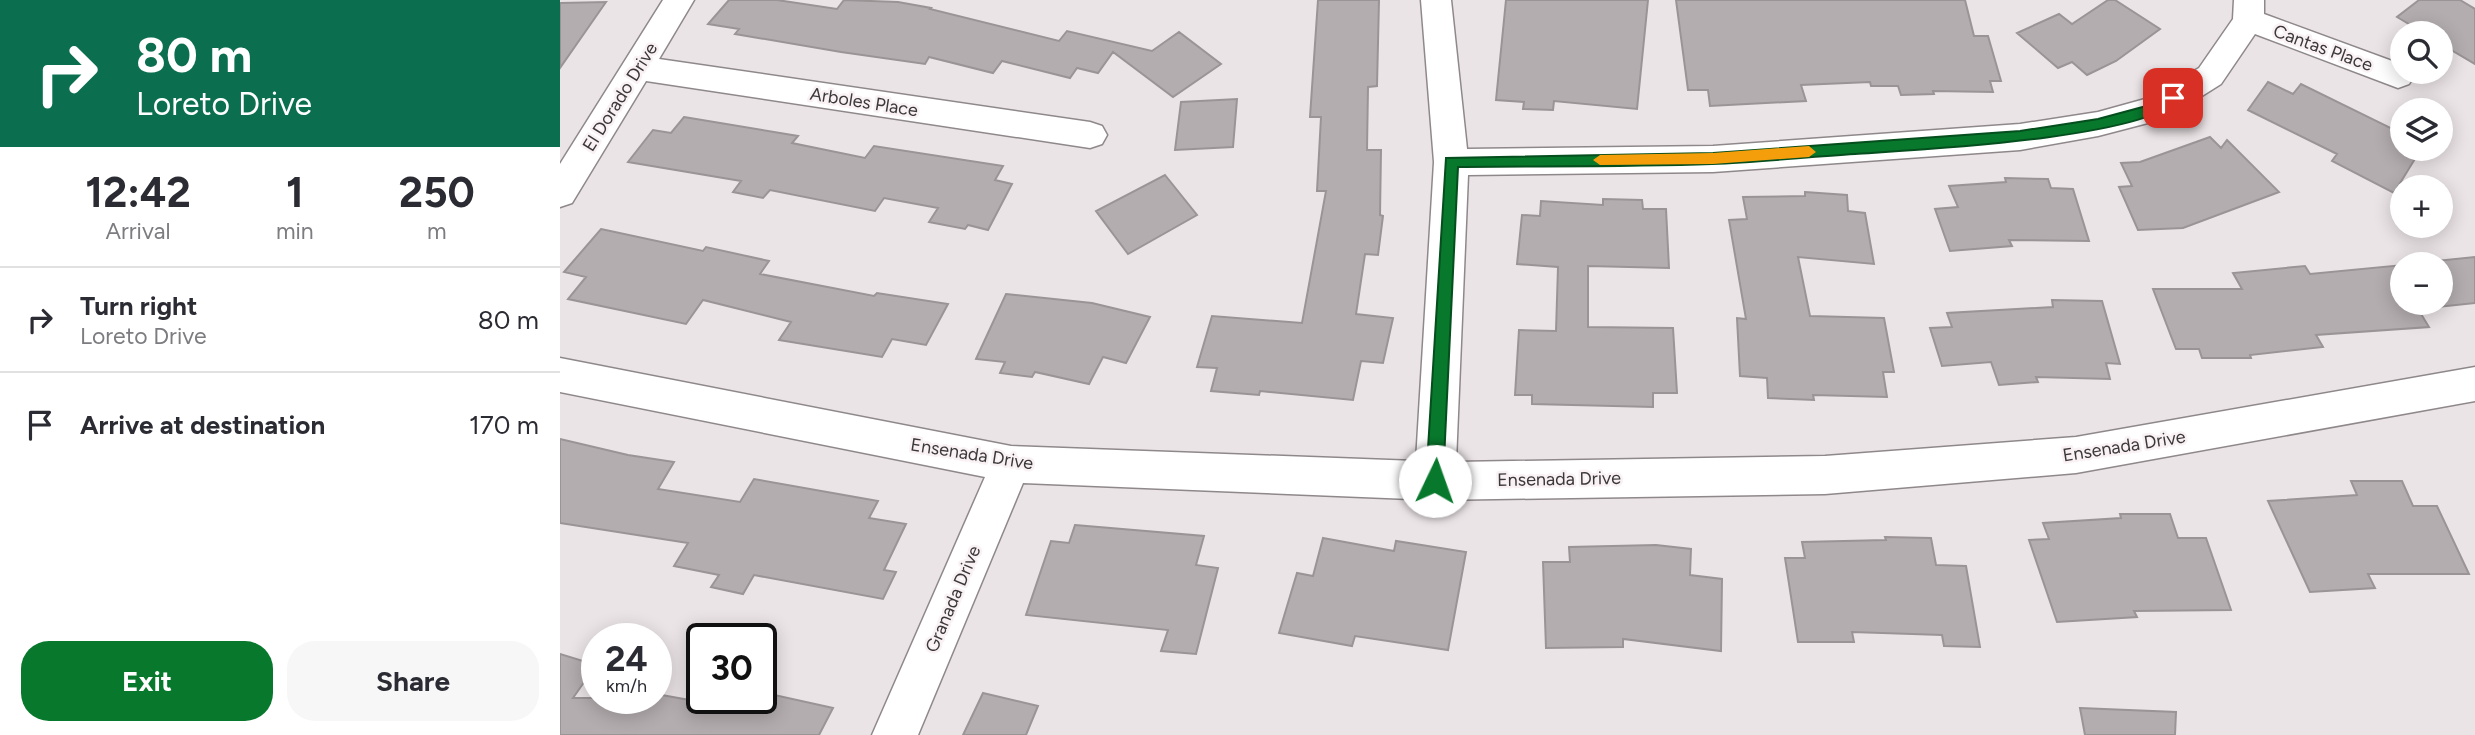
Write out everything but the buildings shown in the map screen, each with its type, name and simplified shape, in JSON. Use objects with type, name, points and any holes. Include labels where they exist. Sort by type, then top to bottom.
[{"type":"street","name":"El Dorado Drive","points":[[560,193],[679,0]]},
{"type":"street","points":[[1435,481],[1451,162],[1436,0]]},
{"type":"street","points":[[1451,162],[1713,159],[2020,137],[2098,124],[2155,109],[2210,76],[2249,10]]},
{"type":"street","name":"Cantas Place","points":[[2249,10],[2390,72]]},
{"type":"street","name":"Arboles Place","points":[[638,68],[1090,135]]},
{"type":"street","name":"Ensenada Drive","points":[[560,375],[1011,464],[1435,481],[1825,475],[2076,455],[2475,384]]},
{"type":"street","name":"Granada Drive","points":[[895,735],[1011,464]]},
{"type":"slow traffic","points":[[1600,160],[1713,159],[1809,152]]},
{"type":"route","points":[[1435,481],[1451,162],[1713,159],[2020,137],[2098,124],[2155,109],[2173,98]]}]
